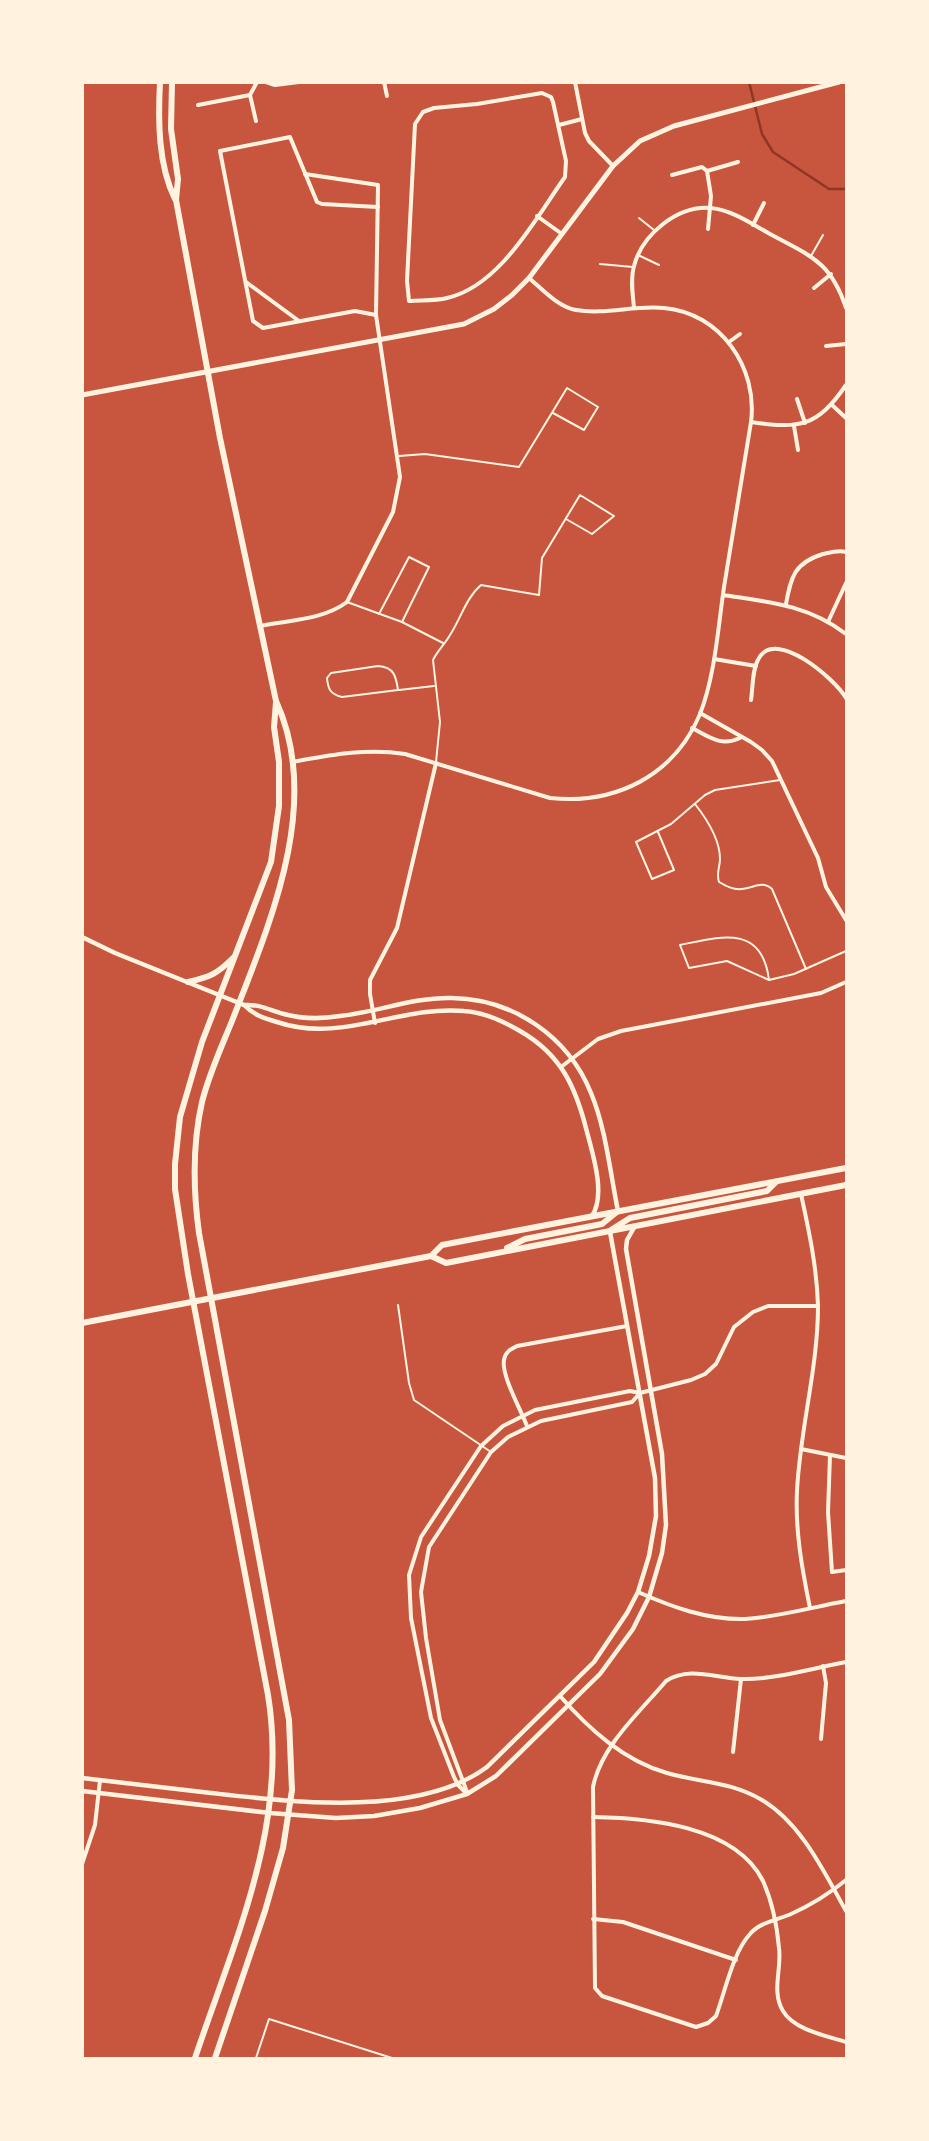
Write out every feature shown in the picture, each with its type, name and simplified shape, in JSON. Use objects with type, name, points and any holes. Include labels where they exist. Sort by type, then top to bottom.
[{"type":"highway","points":[[160,82],[163,157],[167,182],[176,200]]},
{"type":"highway","points":[[172,82],[171,129],[178,179],[176,200],[207,371],[276,701],[287,724],[292,762],[293,824],[286,864],[241,1004],[210,1076],[198,1123],[194,1167],[196,1212],[289,1720],[292,1759],[291,1800],[283,1848],[265,1911],[215,2058]]},
{"type":"highway","points":[[195,2058],[265,1844],[272,1800],[273,1734],[268,1695],[193,1302],[175,1189],[176,1142],[186,1091],[220,995],[271,862],[276,834],[279,782],[274,727],[276,701]]},
{"type":"highway","points":[[188,982],[210,977],[218,973],[235,956]]},
{"type":"highway","points":[[82,1323],[431,1256],[442,1245],[846,1168]]},
{"type":"highway","points":[[610,1232],[630,1218],[767,1191],[777,1181]]},
{"type":"highway","points":[[431,1256],[446,1263],[846,1185]]},
{"type":"highway","points":[[500,1252],[525,1239],[602,1224],[618,1211]]},
{"type":"main road","points":[[82,395],[464,324],[502,304],[529,278],[613,166],[640,142],[653,134],[674,126],[839,82]]},
{"type":"street","points":[[256,121],[250,95],[257,82]]},
{"type":"street","points":[[266,82],[275,85],[298,82]]},
{"type":"street","points":[[384,82],[387,96]]},
{"type":"street","points":[[575,82],[582,119],[589,141],[613,166]]},
{"type":"street","points":[[542,93],[551,97],[559,125],[567,172],[504,261],[481,282],[445,299],[408,301],[407,281],[415,124],[422,112],[434,108],[477,104],[542,93]]},
{"type":"street","points":[[198,104],[250,95]]},
{"type":"street","points":[[559,125],[582,119]]},
{"type":"street","points":[[376,315],[355,311],[262,328],[253,321],[220,150],[290,137],[314,196],[322,204],[378,207]]},
{"type":"street","points":[[707,171],[738,162]]},
{"type":"street","points":[[672,174],[702,167],[707,171],[711,187],[708,229]]},
{"type":"street","points":[[260,626],[322,615],[336,610],[347,602],[393,512],[400,476],[399,456],[378,341],[376,315],[378,185],[305,174]]},
{"type":"street","points":[[753,225],[764,204]]},
{"type":"street","points":[[634,308],[633,267],[638,255],[656,231],[683,212],[711,208],[728,212],[811,256],[831,274],[845,298],[846,308]]},
{"type":"street","points":[[537,216],[562,234]]},
{"type":"street","points":[[814,288],[831,274]]},
{"type":"street","points":[[292,762],[370,750],[405,754],[550,798],[567,800],[600,797],[636,785],[649,778],[674,756],[700,713],[714,659],[751,422],[753,396],[748,377],[729,342],[705,321],[695,316],[663,308],[576,310],[561,304],[529,278]]},
{"type":"street","points":[[246,282],[299,321]]},
{"type":"street","points":[[729,342],[740,334]]},
{"type":"street","points":[[826,346],[846,344]]},
{"type":"street","points":[[751,422],[794,426],[805,423],[823,413],[832,405],[846,385]]},
{"type":"street","points":[[797,399],[805,423]]},
{"type":"street","points":[[832,405],[846,418]]},
{"type":"street","points":[[794,426],[798,450]]},
{"type":"street","points":[[786,604],[790,582],[796,569],[814,557],[838,550],[846,552]]},
{"type":"street","points":[[828,622],[846,583]]},
{"type":"street","points":[[723,595],[786,604],[816,614],[846,634]]},
{"type":"street","points":[[751,700],[759,657],[766,650],[774,648],[810,662],[826,674],[846,698]]},
{"type":"street","points":[[714,659],[756,666]]},
{"type":"street","points":[[700,713],[730,729],[740,738],[762,750],[782,780],[818,858],[826,887],[846,920]]},
{"type":"street","points":[[692,728],[719,743],[732,742],[740,738]]},
{"type":"street","points":[[375,1022],[372,1010],[370,980],[397,928],[436,764]]},
{"type":"street","points":[[82,937],[115,953],[241,1004],[253,1015],[296,1028],[342,1029],[441,1010],[482,1014],[528,1036],[561,1067],[575,1091],[590,1147],[599,1194],[596,1209],[591,1217]]},
{"type":"street","points":[[561,1067],[598,1039],[621,1031],[821,993],[846,982]]},
{"type":"street","points":[[241,1004],[257,1004],[282,1014],[312,1018],[341,1016],[437,998],[482,1001],[508,1009],[532,1020],[550,1035],[572,1058],[591,1092],[596,1106],[618,1211]]},
{"type":"street","points":[[801,1194],[813,1254],[818,1306],[815,1356],[801,1449],[797,1491],[797,1525],[810,1608]]},
{"type":"street","points":[[82,1791],[270,1813],[336,1818],[374,1816],[420,1808],[467,1794],[496,1776],[568,1706],[612,1659],[632,1629],[649,1597],[662,1553],[667,1508],[662,1454],[626,1249],[627,1240],[635,1226]]},
{"type":"street","points":[[82,1778],[272,1800],[348,1803],[379,1801],[437,1791],[464,1782],[493,1762],[594,1662],[612,1639],[638,1592],[649,1556],[656,1505],[653,1461],[610,1232]]},
{"type":"street","points":[[467,1794],[458,1785],[440,1746],[431,1718],[411,1618],[409,1575],[421,1537],[481,1446],[502,1426],[535,1410],[630,1391],[640,1393],[691,1380],[711,1370],[720,1357],[734,1327],[753,1312],[768,1306],[818,1306]]},
{"type":"street","points":[[527,1426],[505,1372],[504,1358],[511,1349],[627,1326]]},
{"type":"street","points":[[467,1794],[440,1720],[421,1592],[429,1548],[491,1452],[508,1436],[542,1420],[632,1402],[640,1393]]},
{"type":"street","points":[[801,1449],[846,1458]]},
{"type":"street","points":[[830,1455],[828,1512],[832,1572],[846,1570]]},
{"type":"street","points":[[638,1592],[682,1610],[731,1618],[755,1618],[846,1601]]},
{"type":"street","points":[[846,1662],[764,1678],[741,1679],[685,1672],[666,1681],[612,1745],[595,1776],[592,1817],[594,1982],[598,1993],[696,2027],[708,2023],[716,2016],[736,1960],[750,1933],[774,1919],[791,1914],[834,1890],[846,1880]]},
{"type":"street","points":[[821,1739],[826,1683],[823,1666]]},
{"type":"street","points":[[732,1752],[741,1679]]},
{"type":"street","points":[[560,1696],[588,1726],[612,1745],[637,1761],[666,1773],[714,1781],[739,1789],[763,1801],[784,1817],[799,1834],[846,1911]]},
{"type":"street","points":[[82,1864],[94,1825],[100,1780]]},
{"type":"street","points":[[592,1817],[651,1820],[711,1836],[735,1850],[750,1862],[762,1880],[774,1919],[780,1963],[776,1993],[783,2012],[794,2023],[846,2042]]},
{"type":"street","points":[[593,1918],[623,1922],[736,1960]]},
{"type":"lane","points":[[639,218],[656,231]]},
{"type":"lane","points":[[811,256],[823,235]]},
{"type":"lane","points":[[638,255],[659,265]]},
{"type":"lane","points":[[600,264],[633,267]]},
{"type":"lane","points":[[399,456],[425,454],[519,467],[567,388],[598,407],[584,430],[553,413]]},
{"type":"lane","points":[[436,764],[440,722],[434,686],[433,660],[443,643],[450,636],[474,591],[481,585],[539,595],[542,558],[580,495],[614,516],[592,534],[566,519]]},
{"type":"lane","points":[[379,614],[408,557],[429,567],[402,622]]},
{"type":"lane","points":[[347,602],[402,622],[443,643]]},
{"type":"lane","points":[[398,690],[396,676],[385,666],[331,672],[327,678],[328,689],[334,695],[342,697],[434,686]]},
{"type":"lane","points":[[658,832],[674,870],[652,879],[636,842],[658,832],[715,790],[782,780]]},
{"type":"lane","points":[[695,803],[705,816],[720,852],[717,875],[719,882],[730,888],[742,889],[761,884],[767,885],[772,889],[806,969]]},
{"type":"lane","points":[[769,980],[768,970],[760,951],[754,945],[731,936],[680,945],[689,968],[727,961],[769,980],[782,978],[806,969],[846,951]]},
{"type":"lane","points":[[398,1305],[409,1383],[414,1400],[491,1452]]},
{"type":"lane","points":[[256,2058],[269,2019],[392,2058]]},
{"type":"waterway","points":[[749,82],[762,134],[773,152],[829,189],[846,189]]}]
